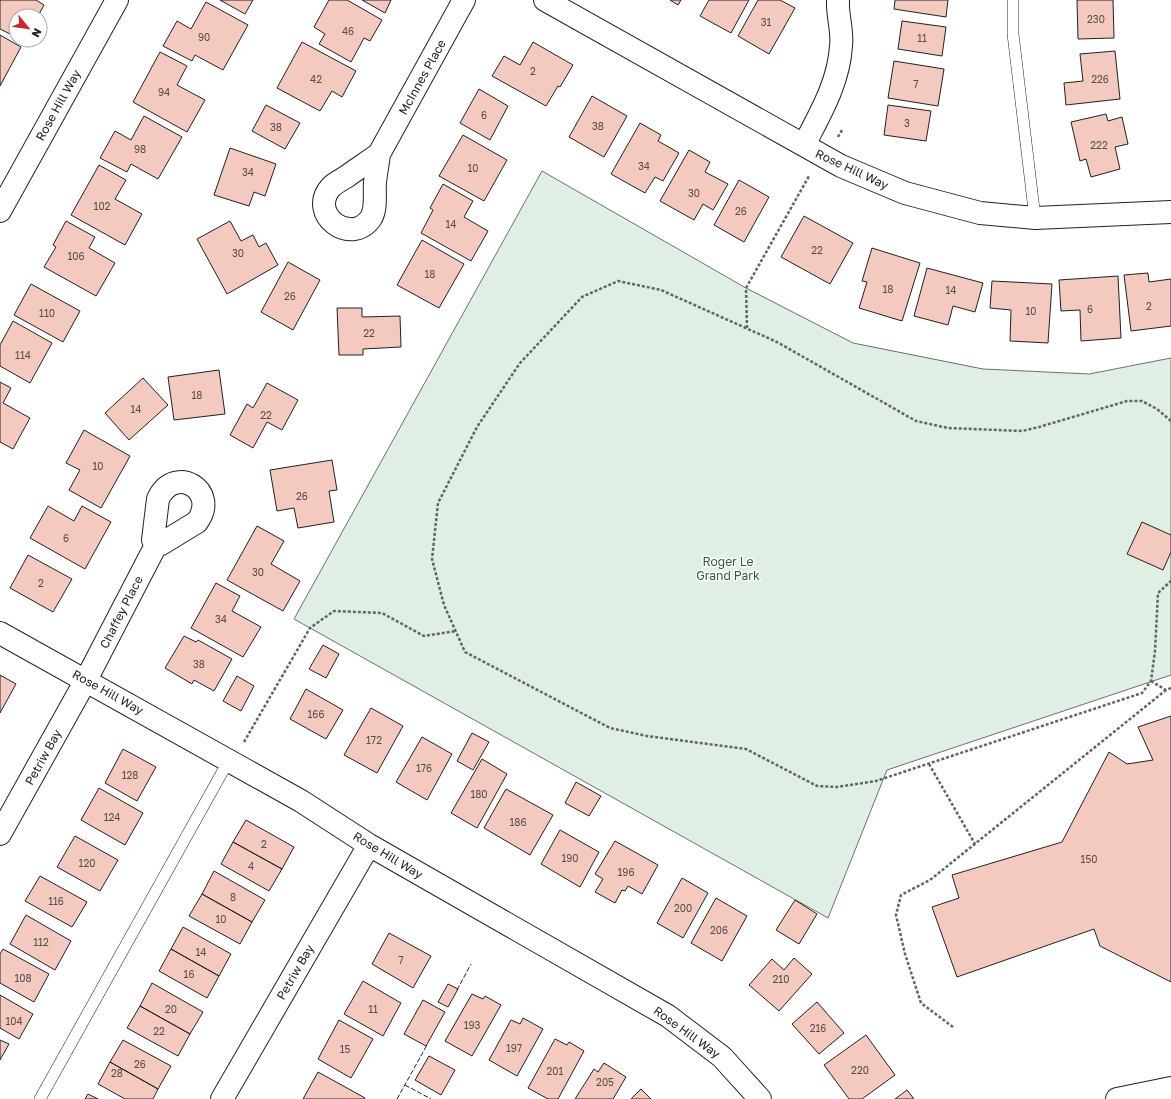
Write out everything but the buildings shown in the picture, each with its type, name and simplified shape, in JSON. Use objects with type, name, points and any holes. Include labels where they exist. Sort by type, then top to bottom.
[{"type":"street","name":"Rose Hill Way","points":[[0,211],[117,0]]},
{"type":"street","name":"McInnes Place","points":[[379,154],[464,0]]},
{"type":"street","name":"Rose Hill Way","points":[[545,0],[824,157],[841,166],[905,193],[980,213],[1035,218],[1171,212]]},
{"type":"street","points":[[804,145],[829,94],[837,72],[842,45],[838,0]]},
{"type":"street","name":"Chaffey Place","points":[[86,680],[156,545]]},
{"type":"street","name":"Rose Hill Way","points":[[0,632],[301,801],[369,845],[668,1016],[722,1057],[760,1099]]},
{"type":"street","name":"Petriw Bay","points":[[0,834],[86,680]]},
{"type":"street","name":"Petriw Bay","points":[[222,1099],[369,845]]},
{"type":"street","points":[[1117,1099],[1171,1088]]},
{"type":"lane","points":[[1013,0],[1013,34],[1035,218]]},
{"type":"lane","points":[[40,1099],[229,760]]},
{"type":"path","points":[[747,328],[746,288],[814,166],[824,157],[842,130]]},
{"type":"path","points":[[1171,421],[1157,409],[1142,400],[1127,401],[1022,431],[948,428],[916,421],[777,342],[661,290],[618,281],[582,297],[520,363],[477,427],[438,503],[432,559],[444,605],[465,652],[610,728],[647,736],[746,750],[817,786],[838,787],[876,781],[1142,693],[1151,681],[1155,651],[1158,593],[1171,581]]},
{"type":"path","points":[[229,760],[241,746],[310,628],[334,611],[382,613],[424,636],[456,632]]},
{"type":"path","points":[[1151,681],[1166,690]]},
{"type":"path","points":[[953,1028],[921,1003],[905,954],[896,915],[901,895],[930,880],[1166,690],[1171,688]]},
{"type":"path","points":[[929,764],[975,844]]},
{"type":"green space","name":"Roger Le Grand Park","points":[[542,171],[746,288],[853,343],[983,369],[1089,374],[1171,358],[1171,675],[887,770],[828,918],[294,619]]},
{"type":"fence","points":[[457,990],[471,964]]},
{"type":"fence","points":[[397,1099],[427,1045]]},
{"type":"fence","points":[[405,1085],[431,1099]]}]
